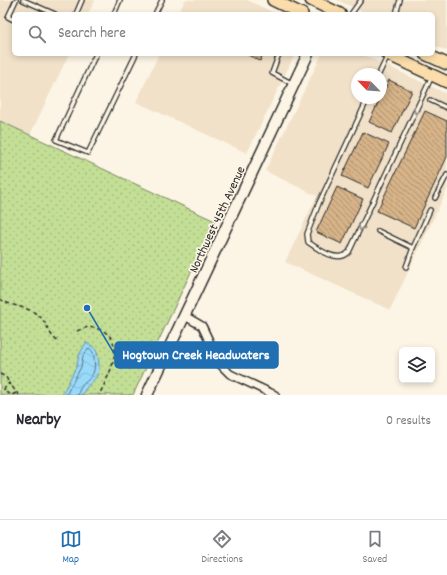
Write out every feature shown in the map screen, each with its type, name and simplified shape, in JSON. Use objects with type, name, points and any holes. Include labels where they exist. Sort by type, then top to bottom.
[{"type":"main road","points":[[273,0],[298,12]]},
{"type":"main road","points":[[310,0],[336,12]]},
{"type":"main road","points":[[392,56],[447,82]]},
{"type":"main road","points":[[429,56],[447,64]]},
{"type":"street","name":"Northwest 45th Avenue","points":[[147,395],[307,56]]},
{"type":"street","points":[[185,316],[202,326],[220,364],[230,374],[275,395]]},
{"type":"lane","points":[[12,19],[8,17],[16,0]]},
{"type":"lane","points":[[23,0],[50,12]]},
{"type":"lane","points":[[77,12],[81,0]]},
{"type":"lane","points":[[115,12],[120,0]]},
{"type":"lane","points":[[157,12],[162,0]]},
{"type":"lane","points":[[352,12],[361,0]]},
{"type":"lane","points":[[397,12],[400,0]]},
{"type":"lane","points":[[95,56],[56,140],[88,153],[135,56]]},
{"type":"lane","points":[[278,56],[272,73],[294,84]]},
{"type":"lane","points":[[382,68],[387,56]]},
{"type":"lane","points":[[365,104],[319,203],[307,234],[308,242],[316,248],[335,256],[346,256],[349,252],[433,75]]},
{"type":"lane","points":[[430,100],[447,108]]},
{"type":"lane","points":[[435,198],[447,175]]},
{"type":"lane","points":[[406,266],[430,210]]},
{"type":"lane","points":[[378,231],[413,248]]},
{"type":"path","points":[[0,299],[7,304],[28,310],[38,315],[52,337],[59,342]]},
{"type":"path","points":[[77,331],[83,328],[95,328],[107,333],[113,342],[115,354],[113,362],[99,395]]},
{"type":"path","points":[[0,374],[6,377],[16,393],[19,395]]},
{"type":"path","points":[[9,383],[4,389],[8,394],[16,393]]},
{"type":"shaded area","points":[[0,0],[95,0],[89,12],[12,12],[12,56],[68,56],[30,135],[0,121]]},
{"type":"shaded area","points":[[185,0],[247,0],[273,12],[179,12]]},
{"type":"shaded area","points":[[337,0],[447,0],[447,51],[435,46],[435,12],[364,12]]},
{"type":"shaded area","points":[[158,56],[294,56],[247,153],[136,102]]},
{"type":"shaded area","points":[[321,56],[366,56],[447,94],[447,190],[390,310],[285,262],[317,196],[265,171]]},
{"type":"green space","points":[[0,121],[215,221],[133,395],[0,395]]},
{"type":"water","points":[[86,343],[93,346],[97,352],[99,371],[95,379],[85,389],[82,395],[62,395],[77,365],[79,355]]},
{"type":"building","points":[[250,56],[262,56],[260,61]]},
{"type":"building","points":[[389,80],[412,91],[392,133],[369,122],[378,104],[387,104],[387,84]]},
{"type":"building","points":[[425,111],[447,121],[447,157],[414,228],[377,211]]},
{"type":"building","points":[[363,132],[389,144],[368,188],[342,176]]},
{"type":"building","points":[[337,187],[363,199],[342,244],[316,232]]},
{"type":"place","name":"Hogtown Creek Headwaters","points":[[87,308]]}]
